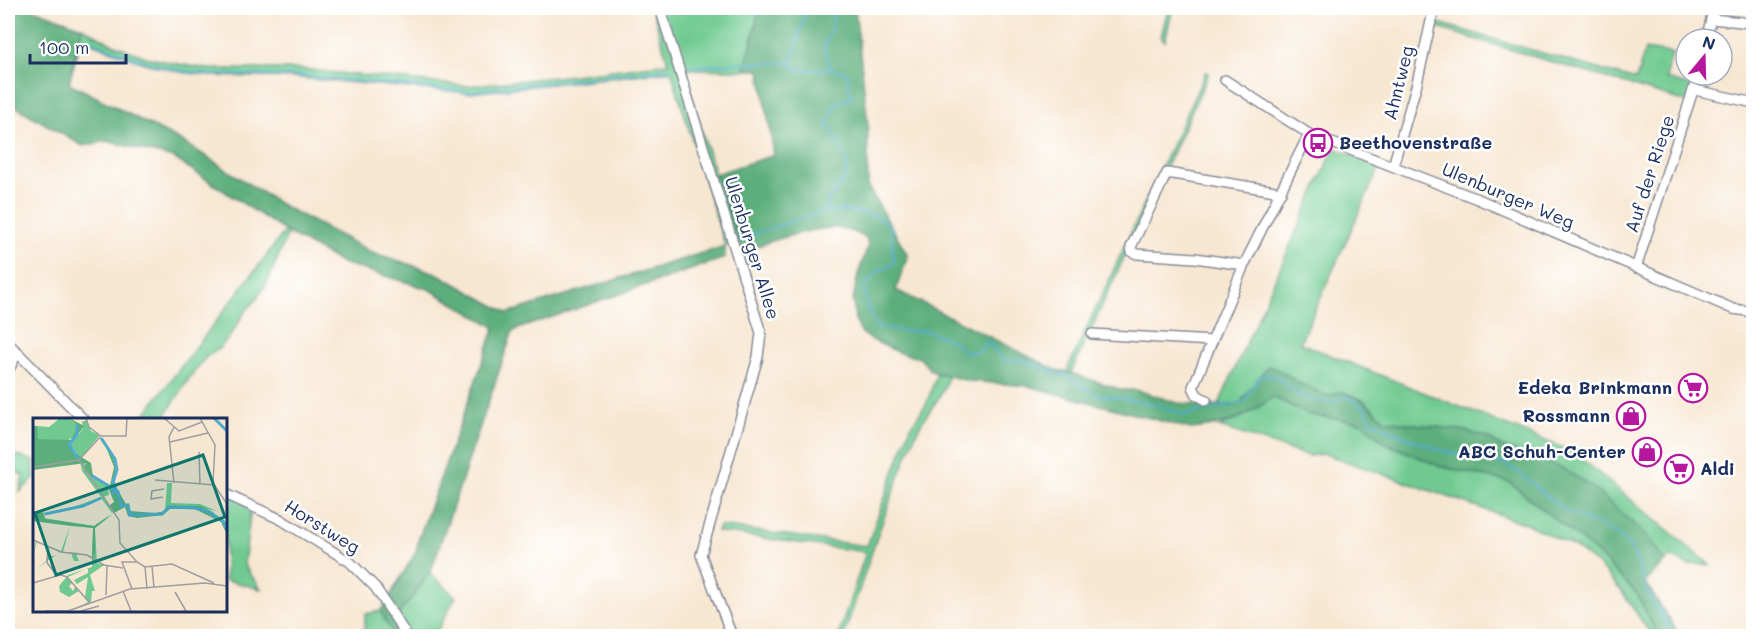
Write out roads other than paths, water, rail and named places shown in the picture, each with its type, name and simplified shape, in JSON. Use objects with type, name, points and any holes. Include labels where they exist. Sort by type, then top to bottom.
[{"type":"street","name":"Ulenburger Allee","points":[[660,8],[760,333],[758,357],[701,555],[732,636]]},
{"type":"street","name":"Ahntweg","points":[[1393,166],[1434,8]]},
{"type":"street","points":[[1709,27],[1714,8]]},
{"type":"street","points":[[1711,19],[1731,20],[1754,26]]},
{"type":"street","name":"Ulenburger Weg","points":[[1225,80],[1309,134],[1480,200],[1733,309],[1754,312]]},
{"type":"street","name":"Auf der Riege","points":[[1636,268],[1696,87]]},
{"type":"street","points":[[1695,90],[1754,103]]},
{"type":"street","points":[[1206,400],[1197,395],[1194,387],[1244,265],[1309,134]]},
{"type":"street","points":[[1244,265],[1195,258],[1137,254],[1132,252],[1131,247],[1167,173],[1281,192]]},
{"type":"street","points":[[1092,334],[1212,341]]},
{"type":"street","points":[[8,343],[82,418]]},
{"type":"street","points":[[8,371],[18,352]]},
{"type":"street","name":"Horstweg","points":[[226,494],[280,519],[350,562],[375,587],[407,636]]},
{"type":"street","points":[[1752,636],[1754,630]]},
{"type":"waterway","points":[[799,8],[805,15],[791,63],[797,70],[831,69],[847,73],[851,99],[837,102],[827,125],[845,154],[847,170],[829,199],[825,211],[850,211],[874,215],[891,226],[894,261],[891,266],[876,272],[864,287],[868,308],[877,327],[904,331],[928,331],[955,342],[965,352],[979,352],[988,341],[1003,360],[1022,360],[1069,377],[1095,394],[1155,404],[1184,415],[1244,402],[1259,377],[1265,376],[1280,379],[1300,395],[1314,400],[1331,402],[1348,397],[1366,409],[1370,420],[1425,445],[1508,466],[1562,508],[1619,537],[1627,543],[1635,555],[1648,593],[1672,636]]},
{"type":"waterway","points":[[831,8],[832,27],[824,46],[831,69]]},
{"type":"waterway","points":[[87,40],[145,62],[180,71],[211,75],[300,76],[468,92],[670,69]]},
{"type":"waterway","points":[[684,67],[740,63],[791,63]]},
{"type":"waterway","points":[[738,239],[824,211]]},
{"type":"place","name":"Beethovenstraße","points":[[1318,143]]},
{"type":"place","name":"Edeka Brinkmann","points":[[1693,388]]},
{"type":"place","name":"Rossmann","points":[[1631,416]]},
{"type":"place","name":"ABC Schuh-Center","points":[[1647,452]]},
{"type":"place","name":"Aldi","points":[[1679,469]]}]
